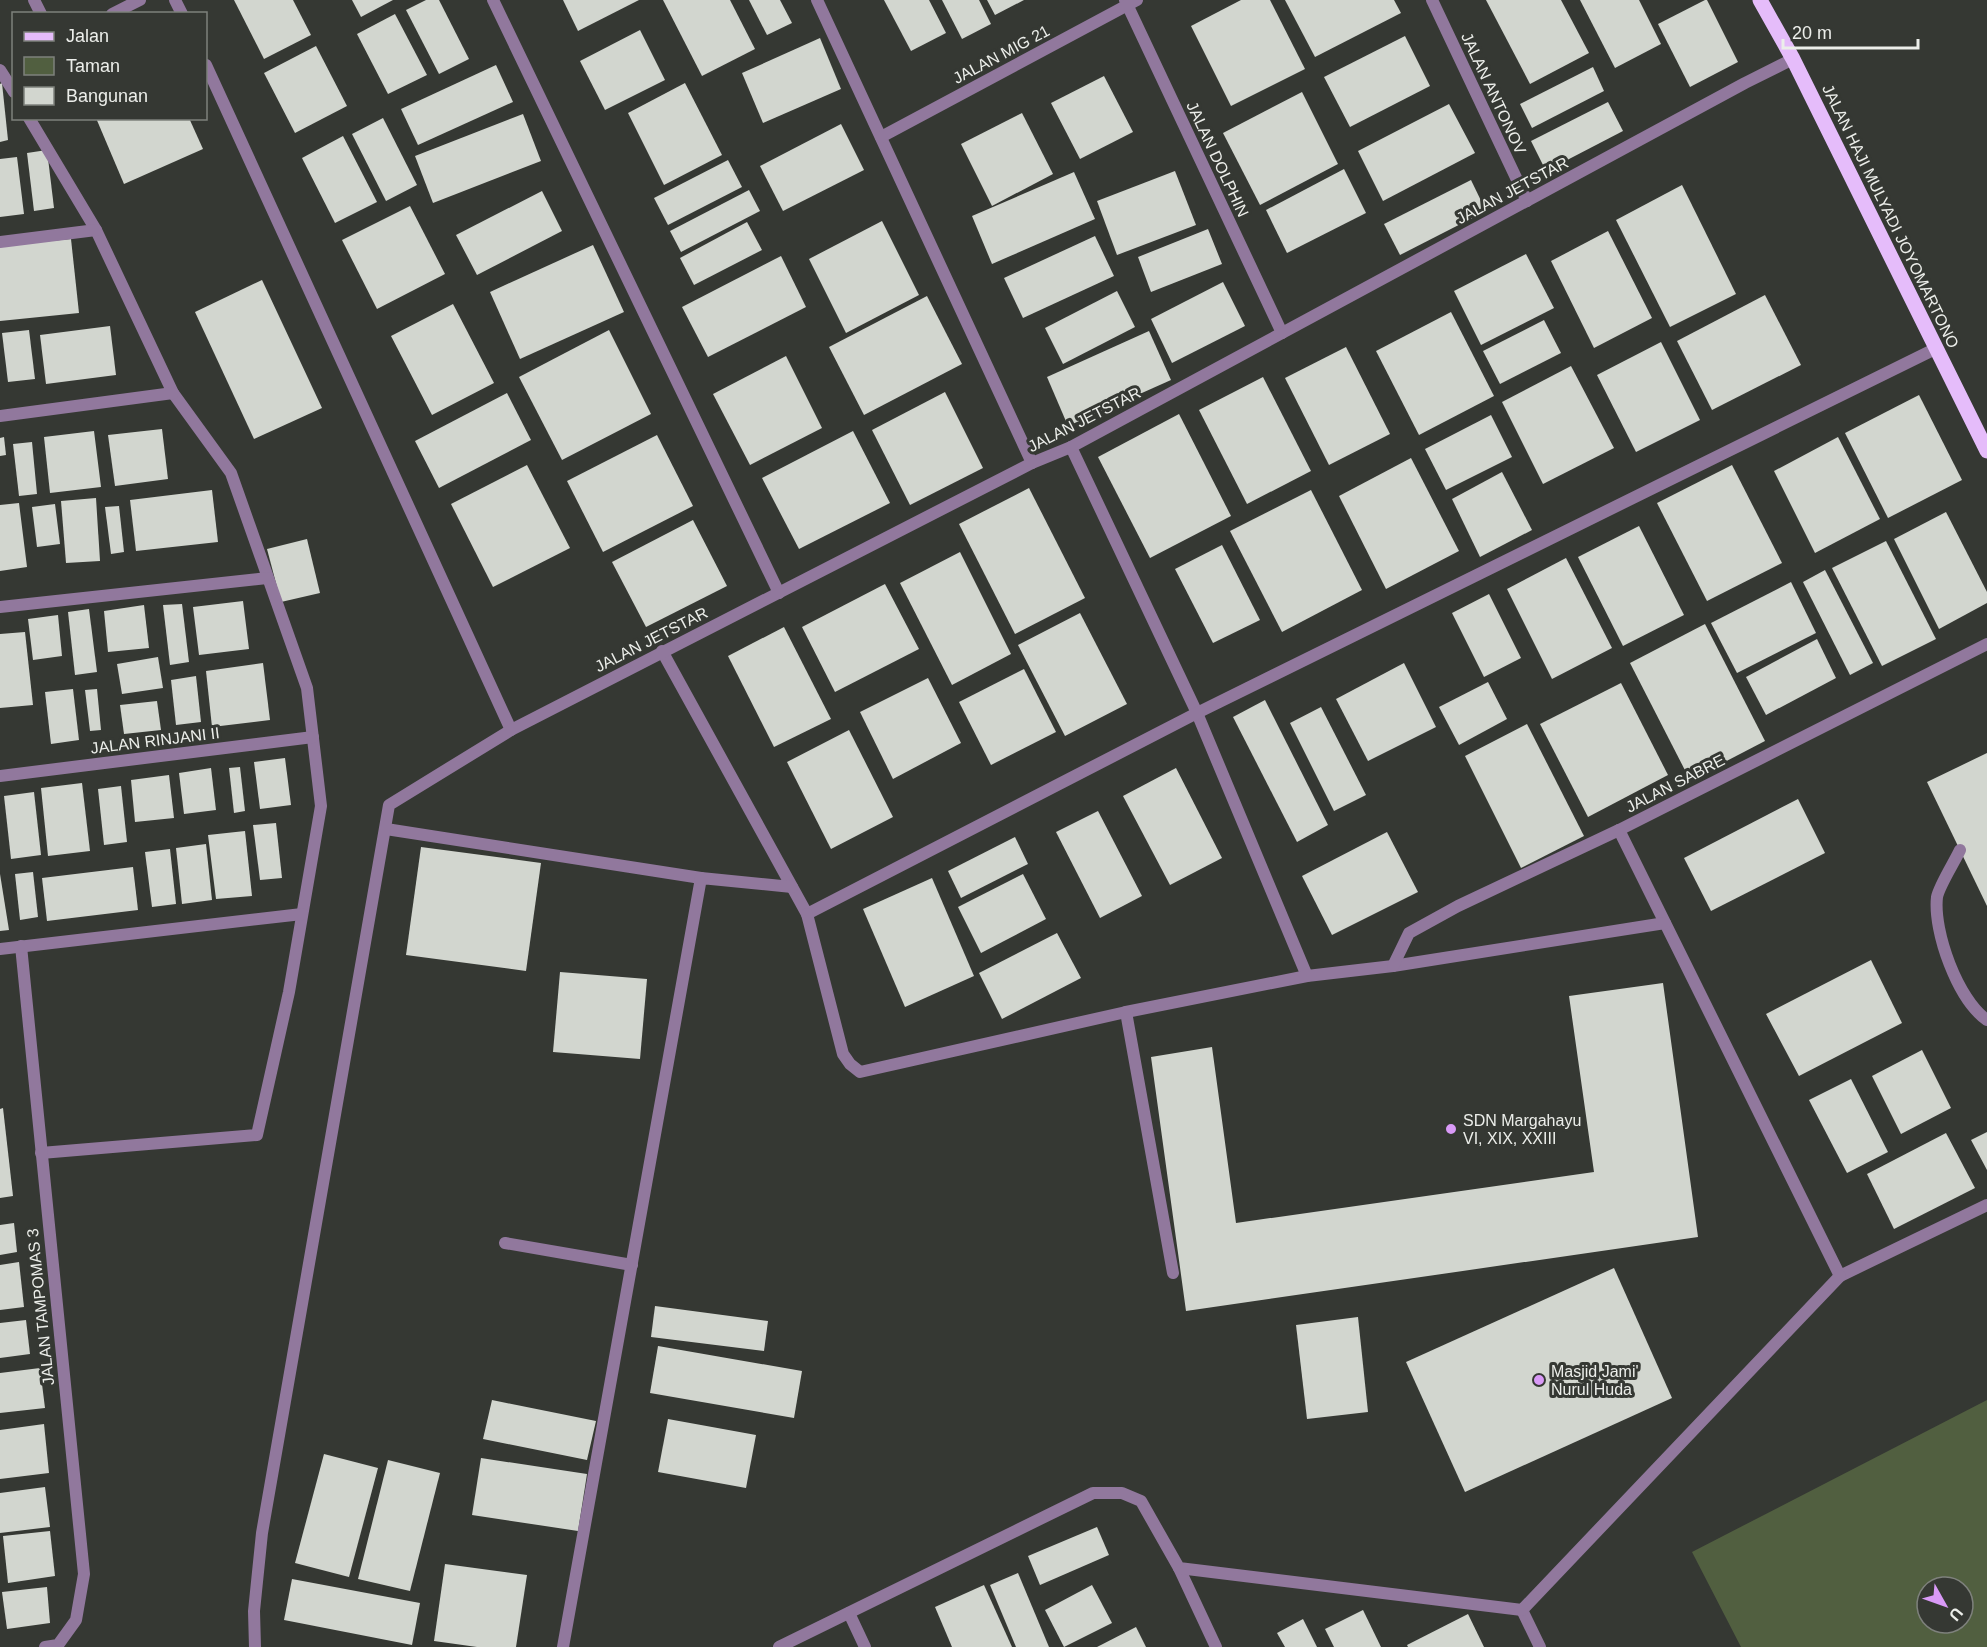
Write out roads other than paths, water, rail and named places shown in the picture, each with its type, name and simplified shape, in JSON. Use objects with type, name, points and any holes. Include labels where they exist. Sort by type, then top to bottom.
[{"type":"main road","name":"JALAN HAJI MULYADI JOYOMARTONO","points":[[1764,2],[1987,451]]},
{"type":"street","points":[[116,12],[140,0]]},
{"type":"street","points":[[493,0],[779,593]]},
{"type":"street","points":[[817,0],[1032,464]]},
{"type":"street","name":"JALAN ANTONOV","points":[[1432,0],[1527,201]]},
{"type":"street","name":"JALAN MIG 21","points":[[881,137],[1130,2]]},
{"type":"street","name":"JALAN DOLPHIN","points":[[1130,2],[1282,333]]},
{"type":"street","name":"JALAN JETSTAR","points":[[386,829],[389,805],[510,730],[1032,464],[1071,447],[1793,59]]},
{"type":"street","points":[[207,67],[510,730]]},
{"type":"street","points":[[0,70],[12,89]]},
{"type":"street","points":[[30,120],[96,230],[173,393],[231,473],[307,688],[321,806],[289,992],[257,1135],[41,1153]]},
{"type":"street","points":[[0,242],[96,230]]},
{"type":"street","points":[[807,914],[1197,713],[1937,348]]},
{"type":"street","points":[[0,416],[173,393]]},
{"type":"street","points":[[1071,447],[1197,713],[1307,976]]},
{"type":"street","points":[[0,607],[267,578]]},
{"type":"street","name":"JALAN SABRE","points":[[1393,966],[1409,933],[1458,906],[1619,830],[1987,644]]},
{"type":"street","points":[[662,651],[807,914],[843,1054],[850,1064],[860,1071],[1126,1012],[1307,976],[1393,966],[1665,923]]},
{"type":"street","name":"JALAN RINJANI II","points":[[0,776],[313,737]]},
{"type":"street","points":[[255,1647],[254,1611],[262,1533],[386,829],[701,878],[792,887]]},
{"type":"street","points":[[1619,830],[1840,1276]]},
{"type":"street","points":[[1960,850],[1937,896],[1940,937],[1960,987],[1981,1016],[1987,1020]]},
{"type":"street","points":[[563,1647],[701,878]]},
{"type":"street","points":[[0,949],[302,914]]},
{"type":"street","name":"JALAN TAMPOMAS 3","points":[[21,946],[84,1574],[76,1620],[58,1645],[45,1647]]},
{"type":"street","points":[[1126,1012],[1173,1273]]},
{"type":"street","points":[[1522,1610],[1840,1276],[1987,1205]]},
{"type":"street","points":[[505,1243],[632,1265]]},
{"type":"street","points":[[778,1647],[1093,1493],[1122,1493],[1141,1501],[1179,1568],[1216,1647]]},
{"type":"street","points":[[1179,1568],[1522,1610]]},
{"type":"street","points":[[1522,1610],[1540,1647]]},
{"type":"street","points":[[849,1613],[865,1647]]},
{"type":"place","name":"SDN Margahayu VI, XIX, XXIII","points":[[1451,1129]]},
{"type":"place","name":"Masjid Jami' Nurul Huda","points":[[1539,1380]]}]
